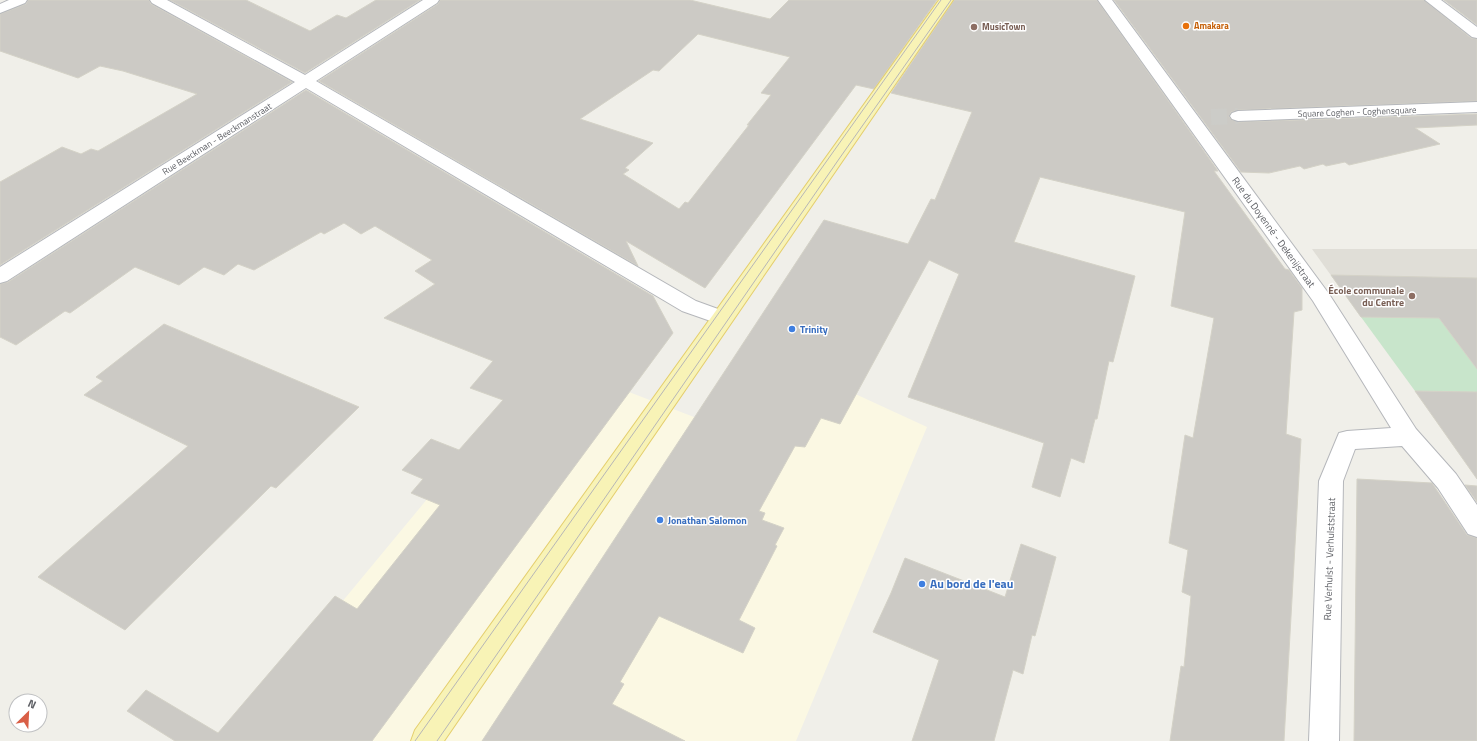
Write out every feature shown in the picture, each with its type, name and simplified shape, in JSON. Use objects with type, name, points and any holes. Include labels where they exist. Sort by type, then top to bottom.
[{"type":"main road","points":[[426,741],[946,0]]},
{"type":"street","points":[[0,9],[20,0]]},
{"type":"street","points":[[157,0],[306,82],[689,306],[722,318]]},
{"type":"street","name":"Rue Beeckman - Beeckmanstraat","points":[[0,276],[306,82],[432,0]]},
{"type":"street","name":"Rue du Doyenné - Dekenijstraat","points":[[1105,0],[1322,299],[1408,436],[1447,481],[1477,526]]},
{"type":"street","points":[[1432,0],[1477,34]]},
{"type":"street","name":"Square Coghen - Coghensquare","points":[[1238,116],[1477,107]]},
{"type":"street","points":[[1191,117],[1211,117]]},
{"type":"street","name":"Rue Verhulst - Verhulststraat","points":[[1324,741],[1332,481],[1347,440],[1408,436]]},
{"type":"shaded area","name":"École communale du Centre","points":[[1312,249],[1477,249],[1477,369],[1439,318],[1361,317]]},
{"type":"shaded area","points":[[747,344],[927,427],[796,741],[227,741],[543,359],[707,422]]},
{"type":"green space","points":[[1361,317],[1439,318],[1477,369],[1477,393],[1415,391]]},
{"type":"building","points":[[28,0],[149,0],[151,4],[292,82],[0,265],[0,182],[62,147],[81,154],[91,149],[98,151],[197,94],[123,71],[100,66],[78,78],[0,51],[0,14],[26,4]]},
{"type":"building","points":[[170,0],[246,0],[310,31],[337,15],[346,18],[376,0],[420,0],[305,73]]},
{"type":"building","points":[[440,0],[690,0],[770,19],[789,0],[937,0],[874,89],[856,85],[705,288],[626,241],[638,266],[319,81],[438,4]],"holes":[[[698,34],[790,57],[761,93],[771,95],[688,203],[685,202],[679,209],[623,174],[629,170],[625,168],[653,143],[580,119],[653,70],[659,71]]]},
{"type":"building","points":[[954,0],[1097,0],[1218,171],[1214,171],[1285,269],[1289,270],[1302,288],[1302,310],[1294,312],[1286,434],[1301,439],[1284,741],[1170,741],[1181,666],[1184,667],[1191,596],[1182,592],[1188,550],[1169,543],[1185,435],[1193,438],[1214,318],[1171,306],[1185,212],[1040,177],[1014,242],[1135,276],[1113,362],[1109,361],[1097,419],[1095,419],[1084,463],[1071,458],[1060,497],[1032,487],[1044,443],[908,397],[959,274],[929,260],[840,424],[821,418],[805,447],[795,446],[759,511],[765,513],[762,520],[784,528],[775,545],[777,546],[739,620],[755,628],[743,653],[659,616],[620,682],[624,684],[612,704],[685,741],[482,741],[824,220],[908,244],[931,199],[935,200],[972,112],[891,93]]},
{"type":"building","points":[[1114,0],[1424,0],[1471,38],[1477,39],[1477,101],[1238,110],[1231,112],[1229,117],[1238,122],[1477,114],[1477,125],[1415,128],[1440,144],[1349,165],[1345,162],[1326,166],[1323,164],[1304,169],[1300,166],[1269,173],[1241,172]]},
{"type":"building","points":[[1444,0],[1477,0],[1477,25]]},
{"type":"building","points":[[306,90],[653,296],[673,333],[372,741],[175,741],[127,711],[146,690],[218,733],[335,596],[357,609],[440,505],[411,493],[423,479],[402,470],[431,439],[459,450],[503,400],[470,388],[493,361],[384,318],[435,284],[415,271],[432,260],[375,226],[361,234],[344,223],[324,234],[321,232],[254,270],[238,264],[224,275],[204,267],[179,285],[135,267],[70,313],[65,311],[16,345],[0,337],[0,284],[8,282]]},
{"type":"building","points":[[1331,275],[1477,278],[1477,369],[1439,318],[1361,317]]},
{"type":"building","points":[[164,324],[359,407],[276,488],[271,486],[125,630],[38,577],[188,446],[84,395],[103,381],[96,377]]},
{"type":"building","points":[[1415,391],[1477,392],[1477,479]]},
{"type":"building","points":[[1357,479],[1432,483],[1467,535],[1477,538],[1477,741],[1354,741]]},
{"type":"building","points":[[1465,485],[1477,486],[1477,502]]},
{"type":"building","points":[[1021,544],[1056,557],[1035,636],[1032,635],[1023,674],[1013,670],[994,741],[912,741],[939,660],[873,632],[905,558],[1005,597]]},
{"type":"tunnel","points":[[1211,117],[1238,116]]},
{"type":"tram line","points":[[415,741],[941,0]]},
{"type":"tram line","points":[[437,741],[839,159],[951,0]]},
{"type":"place","name":"Amakara","points":[[1186,26]]},
{"type":"place","name":"MusicTown","points":[[974,27]]},
{"type":"place","name":"École communale du Centre","points":[[1412,296]]},
{"type":"place","name":"Trinity","points":[[792,329]]},
{"type":"place","name":"Jonathan Salomon","points":[[660,520]]},
{"type":"place","name":"Au bord de l'eau","points":[[922,584]]}]
